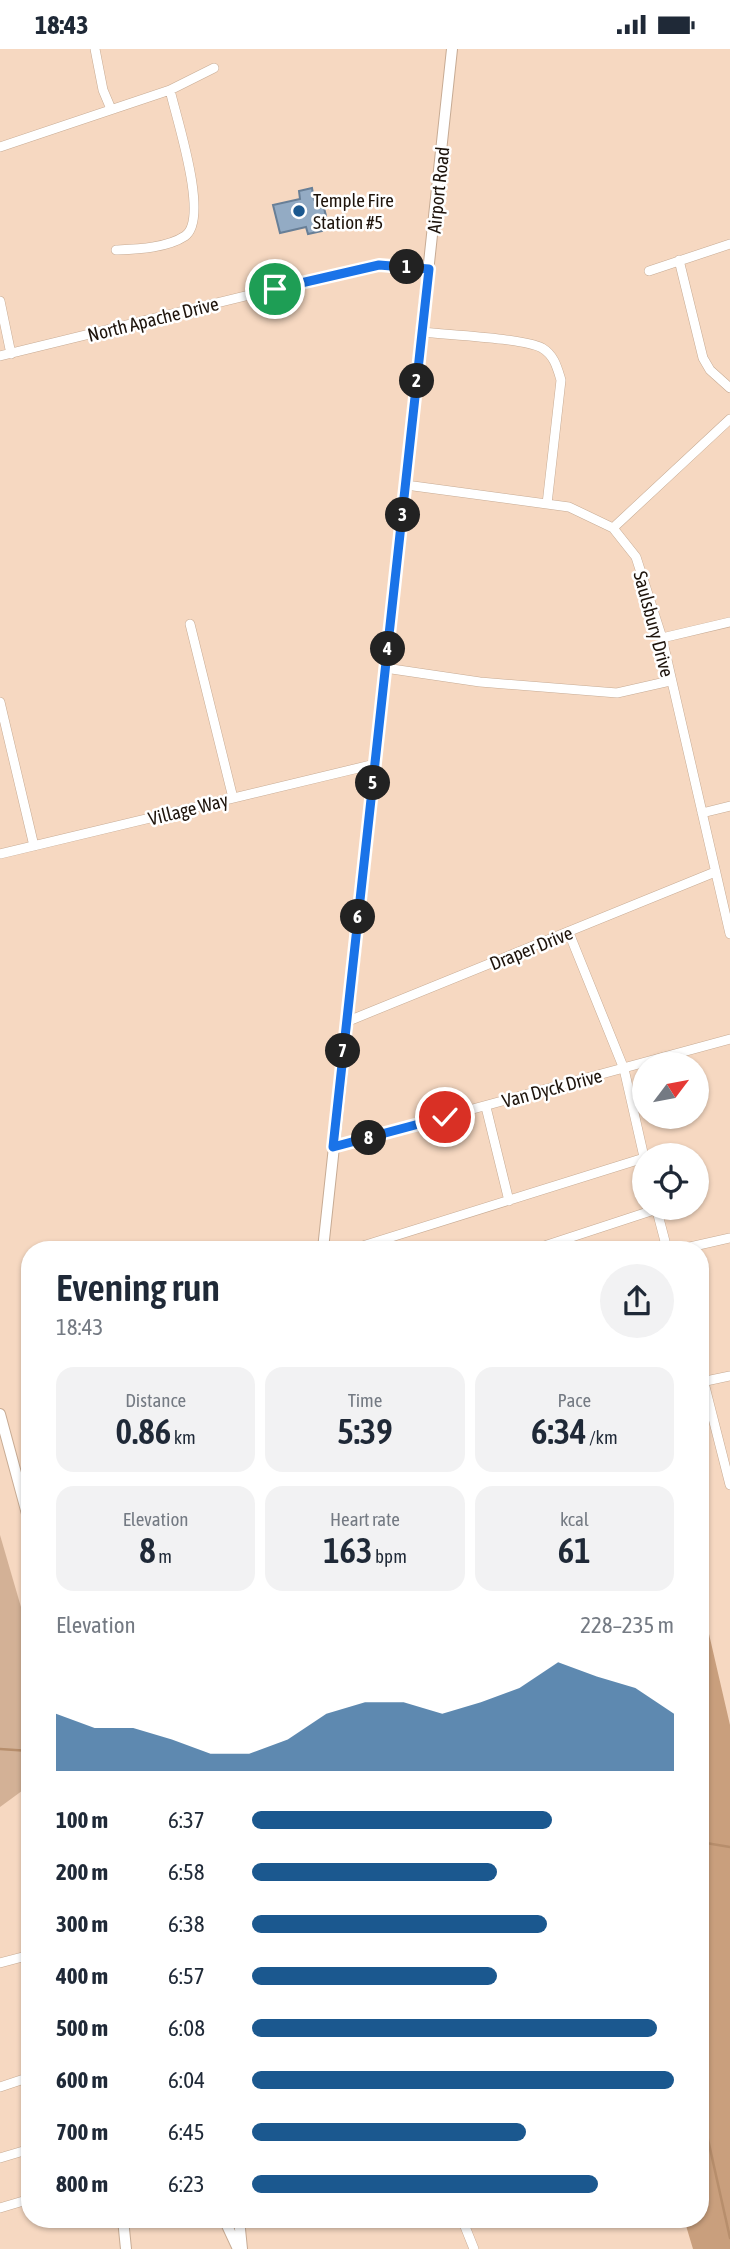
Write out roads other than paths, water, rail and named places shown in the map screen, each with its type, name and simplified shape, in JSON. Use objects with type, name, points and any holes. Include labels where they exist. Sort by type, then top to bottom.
[{"type":"main road","name":"Airport Road","points":[[324,1241],[452,49]]},
{"type":"main road","points":[[0,1414],[21,1492]]},
{"type":"main road","points":[[124,2228],[126,2249]]},
{"type":"main road","points":[[230,2228],[240,2249]]},
{"type":"main road","points":[[239,2228],[240,2249]]},
{"type":"street","points":[[95,49],[103,90],[111,109]]},
{"type":"street","points":[[0,147],[170,90],[214,68]]},
{"type":"street","points":[[116,250],[159,245],[185,236],[193,227],[197,215],[194,194],[170,90]]},
{"type":"street","points":[[649,271],[730,244]]},
{"type":"street","points":[[679,260],[703,358],[710,370],[730,388]]},
{"type":"street","name":"North Apache Drive","points":[[0,356],[364,267],[379,265],[429,269]]},
{"type":"street","points":[[0,301],[11,354]]},
{"type":"street","points":[[423,333],[526,342],[544,349],[556,362],[561,380],[547,504]]},
{"type":"street","points":[[612,528],[730,419]]},
{"type":"street","name":"Saulsbury Drive","points":[[406,485],[569,507],[612,528],[636,557],[662,638],[730,934]]},
{"type":"street","points":[[662,638],[730,622]]},
{"type":"street","points":[[190,624],[233,798]]},
{"type":"street","points":[[386,668],[480,683],[617,693],[670,681]]},
{"type":"street","points":[[0,702],[34,846]]},
{"type":"street","name":"Village Way","points":[[0,854],[375,764]]},
{"type":"street","points":[[702,813],[730,806]]},
{"type":"street","name":"Draper Drive","points":[[346,1022],[715,872]]},
{"type":"street","points":[[569,933],[624,1069],[641,1143]]},
{"type":"street","name":"Van Dyck Drive","points":[[333,1147],[730,1039]]},
{"type":"street","points":[[486,1107],[509,1201]]},
{"type":"street","points":[[379,1241],[632,1162]]},
{"type":"street","points":[[559,1241],[632,1216]]},
{"type":"street","points":[[659,1220],[665,1241]]},
{"type":"street","points":[[709,1243],[730,1238]]},
{"type":"street","points":[[709,1380],[730,1376]]},
{"type":"street","points":[[709,1394],[730,1485]]},
{"type":"street","points":[[0,1963],[21,1957]]},
{"type":"street","points":[[0,2087],[21,2080]]},
{"type":"street","points":[[0,2158],[21,2152]]},
{"type":"street","points":[[0,2208],[21,2202]]},
{"type":"street","points":[[466,2228],[474,2249]]},
{"type":"waterway","points":[[0,1749],[21,1750]]},
{"type":"waterway","points":[[709,1844],[730,1847]]},
{"type":"waterway","points":[[709,2144],[730,2238]]},
{"type":"place","name":"Temple Fire Station #5","points":[[299,211]]}]
